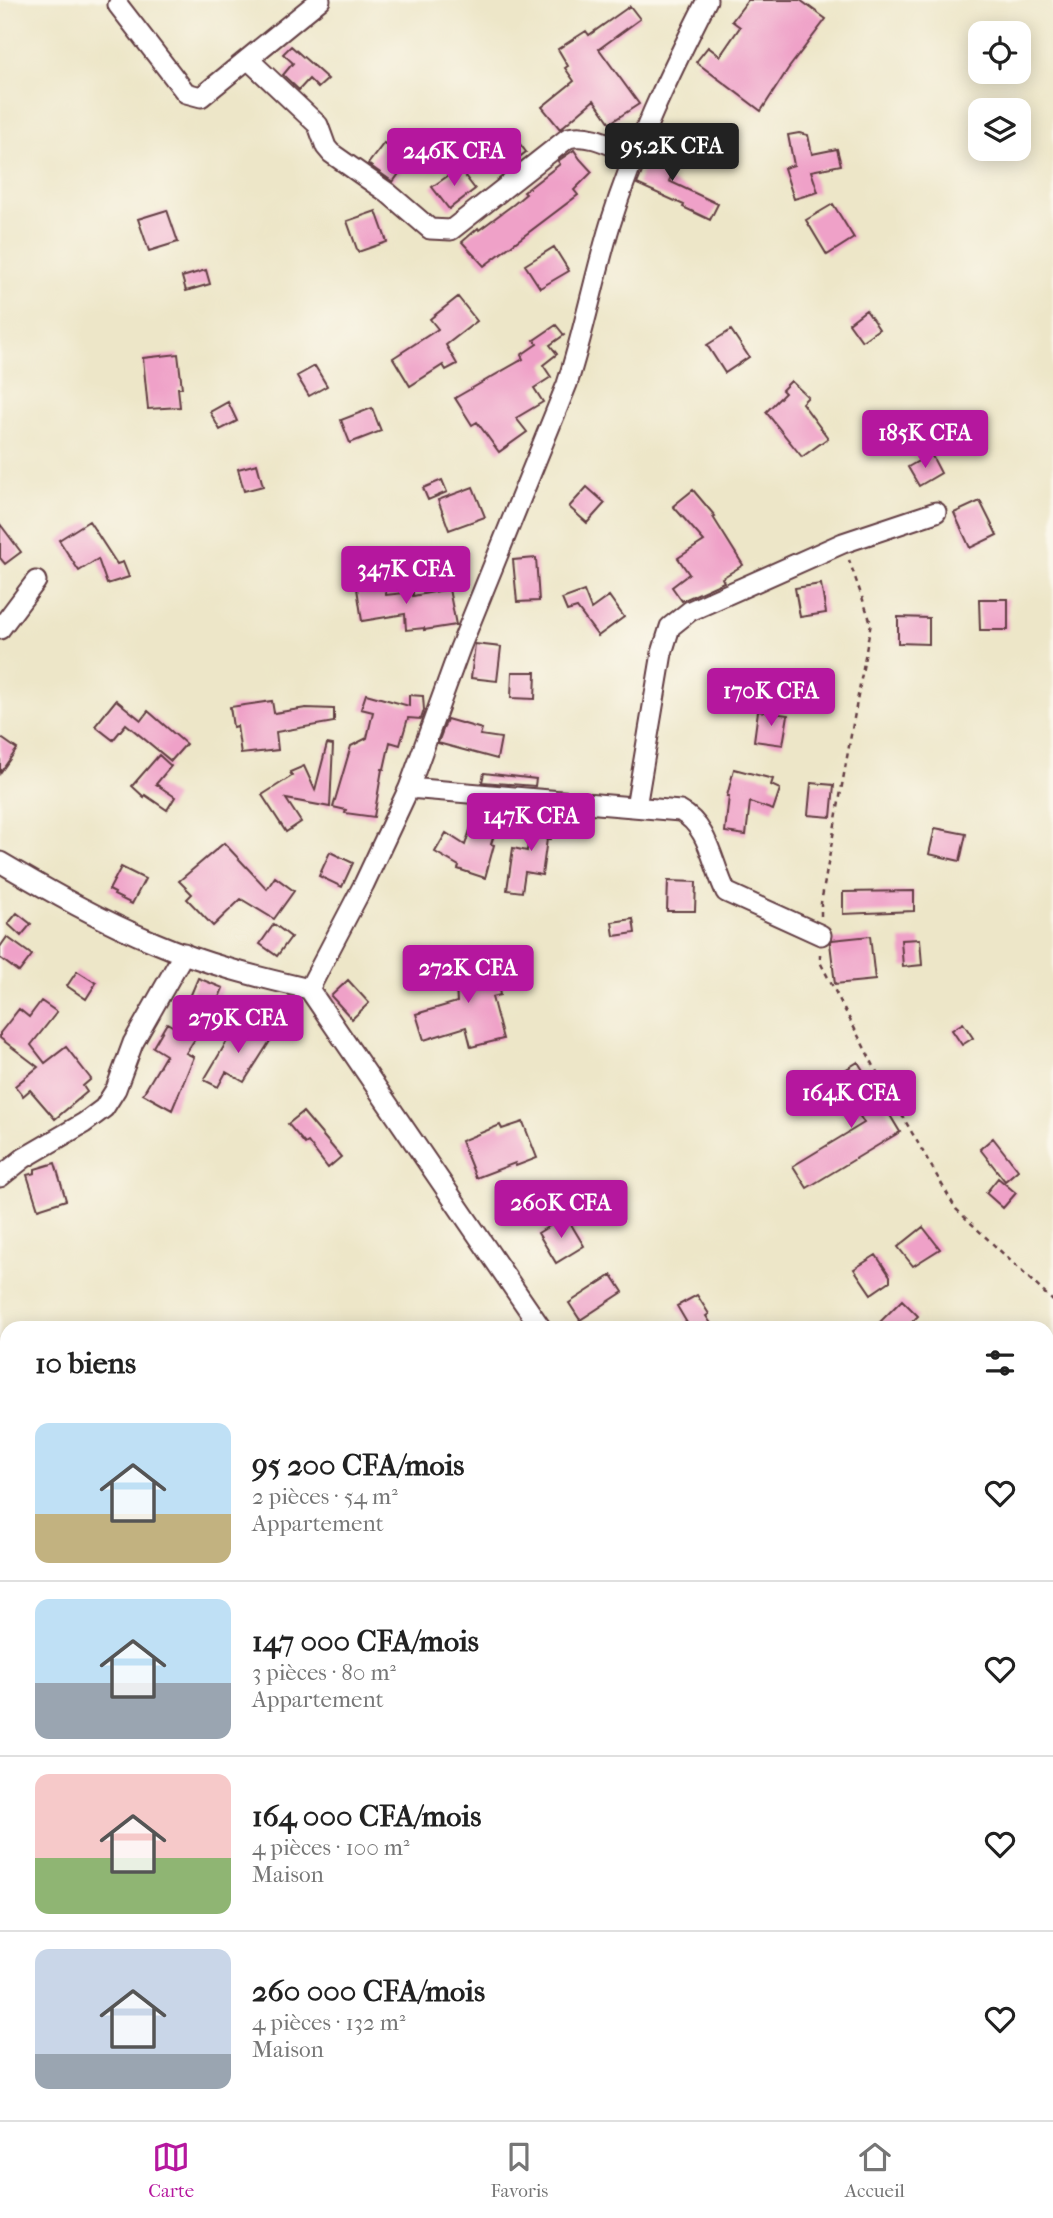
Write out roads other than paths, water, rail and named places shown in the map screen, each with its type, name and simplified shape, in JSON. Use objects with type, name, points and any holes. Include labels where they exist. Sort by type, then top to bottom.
[{"type":"street","points":[[118,5],[186,93],[201,97],[320,0]]},
{"type":"street","points":[[309,989],[409,788],[460,648],[567,384],[580,345],[610,226],[634,155],[706,0]]},
{"type":"street","points":[[248,59],[318,125],[331,153],[388,193],[430,229],[451,230],[568,138],[580,135],[589,137],[634,155]]},
{"type":"street","points":[[636,807],[662,653],[670,627],[690,611],[843,543],[936,512]]},
{"type":"street","points":[[0,629],[36,580]]},
{"type":"street","points":[[409,788],[680,811],[691,817],[701,830],[726,892],[821,935]]},
{"type":"street","points":[[3,870],[156,943],[240,972],[309,989],[536,1321]]},
{"type":"street","points":[[0,1177],[24,1157],[84,1123],[104,1108],[116,1089],[133,1043],[184,953]]}]
